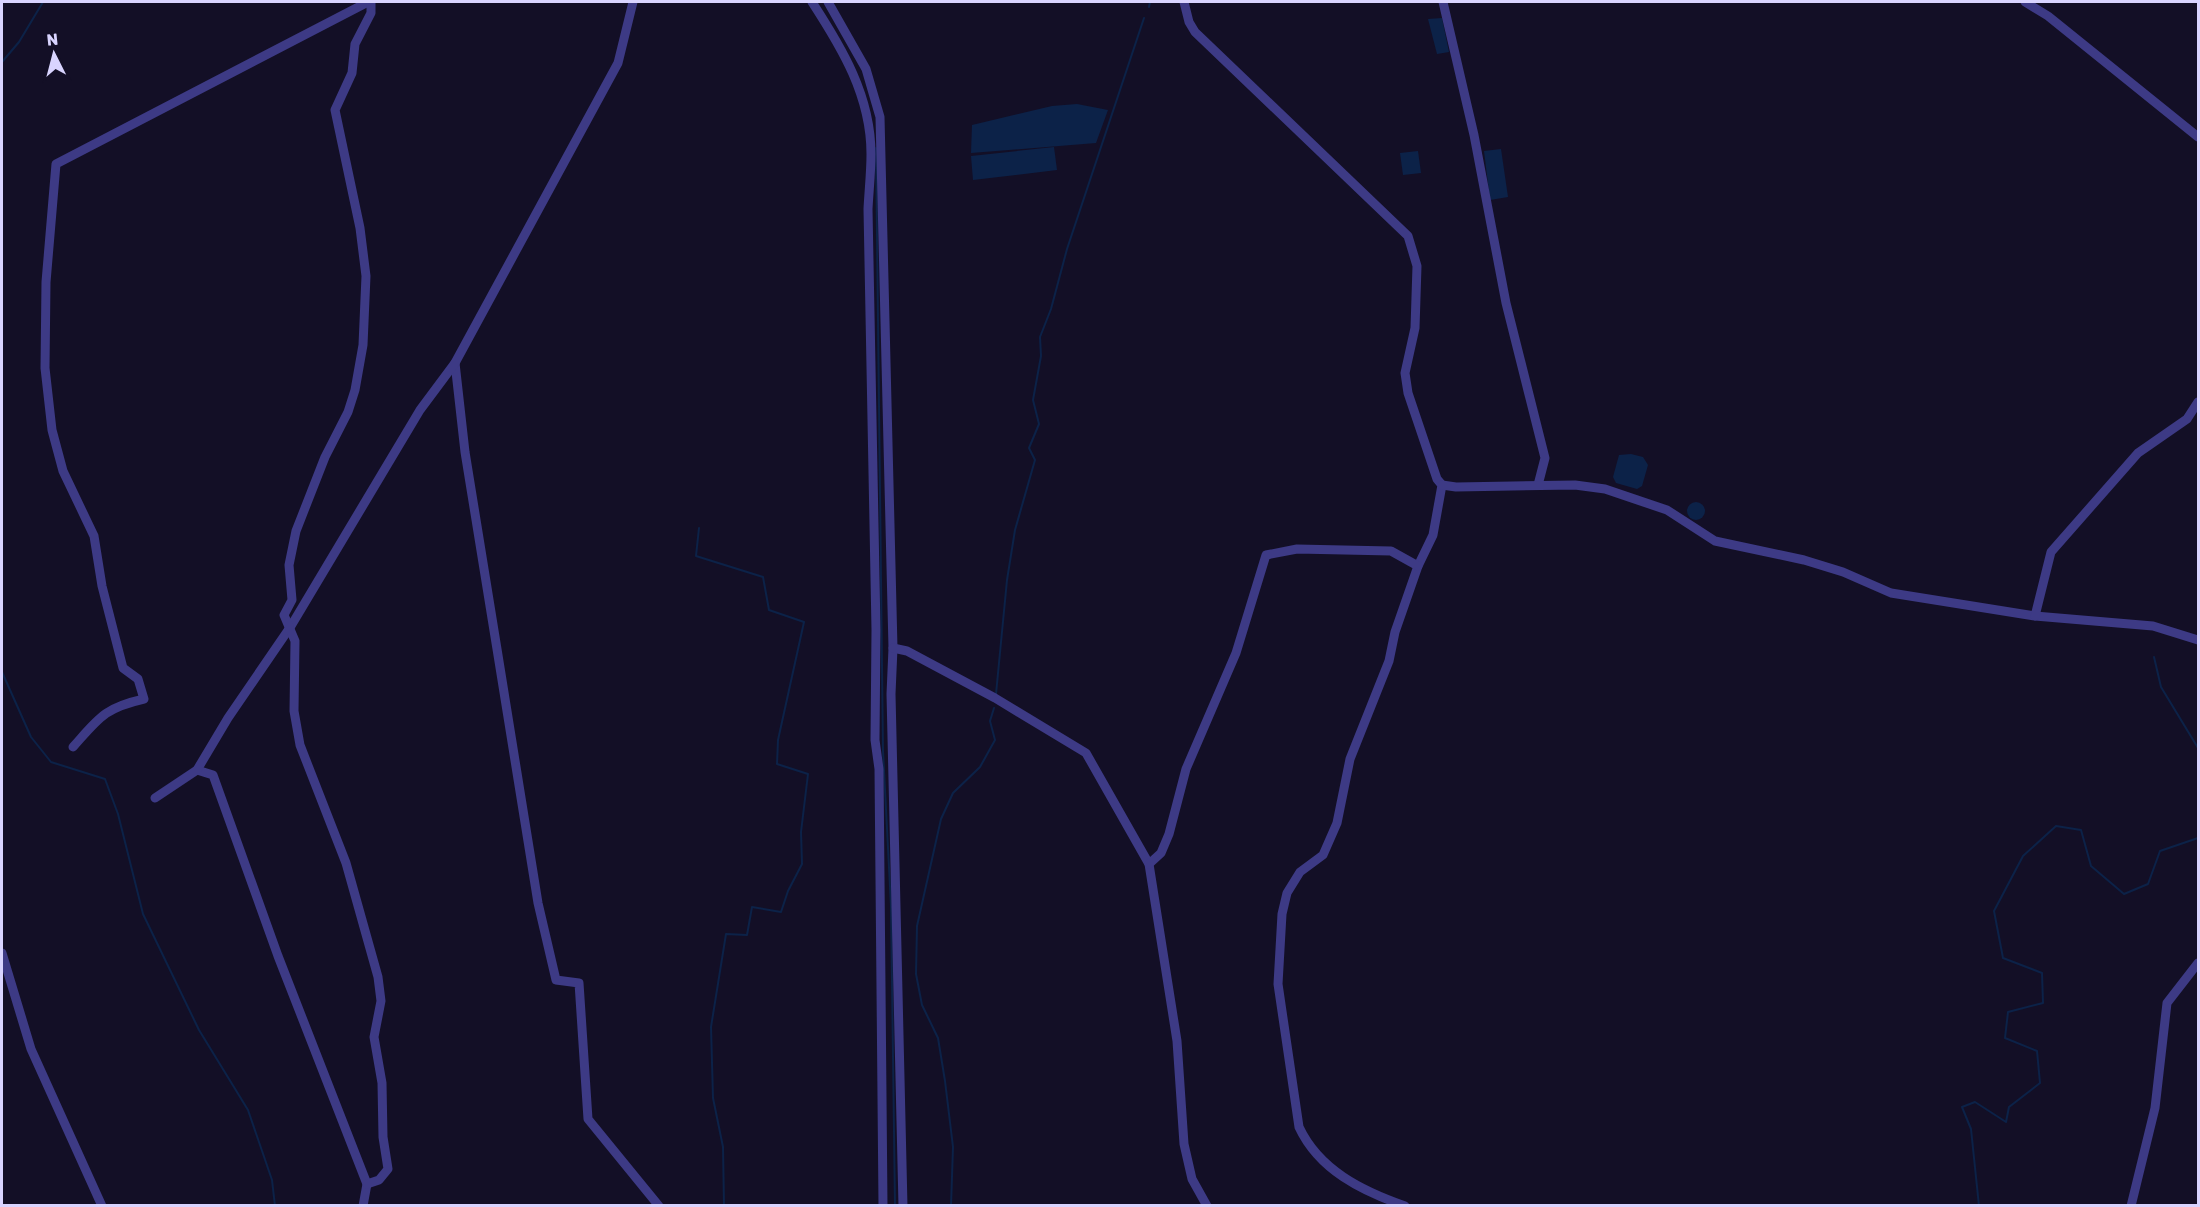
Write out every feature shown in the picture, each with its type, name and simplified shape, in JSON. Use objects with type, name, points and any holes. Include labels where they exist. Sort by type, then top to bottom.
[{"type":"street","points":[[73,747],[100,716],[116,705],[144,699],[138,679],[123,669],[102,586],[94,536],[63,471],[52,430],[45,369],[46,282],[56,164],[369,2],[372,13],[355,44],[352,73],[335,110],[360,228],[366,276],[363,345],[355,390],[348,412],[325,457],[296,531],[289,565],[292,600],[284,615],[291,626],[295,641],[294,711],[300,746],[346,864],[378,977],[381,1001],[374,1037],[382,1083],[383,1137],[388,1169],[379,1180],[367,1184]]},
{"type":"street","points":[[155,798],[197,770],[228,718],[291,626],[420,410],[455,363],[618,63],[633,2]]},
{"type":"street","points":[[812,2],[840,46],[860,88],[872,152],[868,209],[876,630],[875,740],[879,769],[883,1206]]},
{"type":"street","points":[[828,2],[866,69],[880,117],[903,1206]]},
{"type":"street","points":[[1185,2],[1189,22],[1195,32],[1312,147],[1408,236],[1414,248],[1418,266],[1415,328],[1405,373],[1408,393],[1437,478],[1442,485],[1433,535],[1395,632],[1389,661],[1350,759],[1339,816],[1331,839],[1323,855],[1300,872],[1287,893],[1282,914],[1278,984],[1299,1127],[1306,1142],[1318,1156],[1347,1180],[1375,1195],[1405,1206]]},
{"type":"street","points":[[1443,2],[1474,135],[1506,303],[1545,458],[1538,486]]},
{"type":"street","points":[[2025,2],[2048,16],[2199,137]]},
{"type":"street","points":[[455,363],[465,452],[538,903],[556,980],[579,983],[588,1119],[659,1206]]},
{"type":"street","points":[[2035,615],[2051,552],[2138,453],[2187,419],[2199,402]]},
{"type":"street","points":[[1442,485],[1456,487],[1575,485],[1605,489],[1666,510],[1715,542],[1804,560],[1843,572],[1891,593],[2035,615],[2153,626],[2199,640]]},
{"type":"street","points":[[1149,864],[1161,852],[1169,834],[1186,769],[1236,653],[1266,555],[1297,549],[1391,551],[1419,566]]},
{"type":"street","points":[[893,648],[907,651],[995,698],[1086,753],[1149,864],[1177,1041],[1184,1144],[1192,1179],[1207,1206]]},
{"type":"street","points":[[197,770],[213,775],[278,956],[367,1184],[363,1206]]},
{"type":"street","points":[[2,952],[31,1049],[102,1206]]},
{"type":"street","points":[[2131,1206],[2155,1108],[2167,1003],[2199,963]]},
{"type":"water","points":[[1442,18],[1449,52],[1437,54],[1428,19]]},
{"type":"water","points":[[1077,104],[1108,110],[1096,143],[971,153],[972,125],[1052,106]]},
{"type":"water","points":[[1054,147],[1057,170],[973,180],[971,156]]},
{"type":"water","points":[[1501,149],[1508,197],[1490,200],[1484,151]]},
{"type":"water","points":[[1418,151],[1421,173],[1403,175],[1400,153]]},
{"type":"water","points":[[1631,454],[1643,457],[1648,465],[1642,486],[1637,489],[1616,483],[1613,477],[1619,455]]},
{"type":"water","points":[[1696,502],[1702,505],[1705,511],[1702,517],[1696,520],[1690,517],[1687,511],[1690,505]]},
{"type":"waterway","points":[[2,62],[19,42],[43,2]]},
{"type":"waterway","points":[[1149,7],[1150,2]]},
{"type":"waterway","points":[[996,694],[1007,580],[1015,530],[1035,460],[1029,448],[1039,424],[1033,400],[1041,356],[1040,337],[1144,18]]},
{"type":"waterway","points":[[876,148],[883,751],[891,906],[895,1206]]},
{"type":"waterway","points":[[699,528],[696,556],[763,577],[769,610],[804,622],[778,740],[777,764],[808,774],[801,832],[802,864],[788,891],[781,912],[752,907],[747,935],[726,934],[711,1027],[713,1098],[723,1147],[724,1206]]},
{"type":"waterway","points":[[2154,657],[2161,687],[2198,748]]},
{"type":"waterway","points":[[2,672],[31,737],[51,762],[105,779],[118,814],[143,914],[199,1030],[248,1110],[272,1180],[275,1206]]},
{"type":"waterway","points":[[951,1206],[953,1147],[945,1081],[938,1038],[922,1005],[916,974],[917,926],[941,819],[953,793],[980,767],[995,740],[990,721],[994,708]]},
{"type":"waterway","points":[[1979,1206],[1971,1129],[1962,1107],[1975,1102],[2006,1122],[2009,1107],[2040,1083],[2037,1051],[2005,1038],[2008,1012],[2043,1003],[2042,973],[2003,958],[1994,911],[2023,856],[2056,826],[2081,830],[2091,866],[2124,894],[2148,884],[2160,851],[2198,838]]}]
